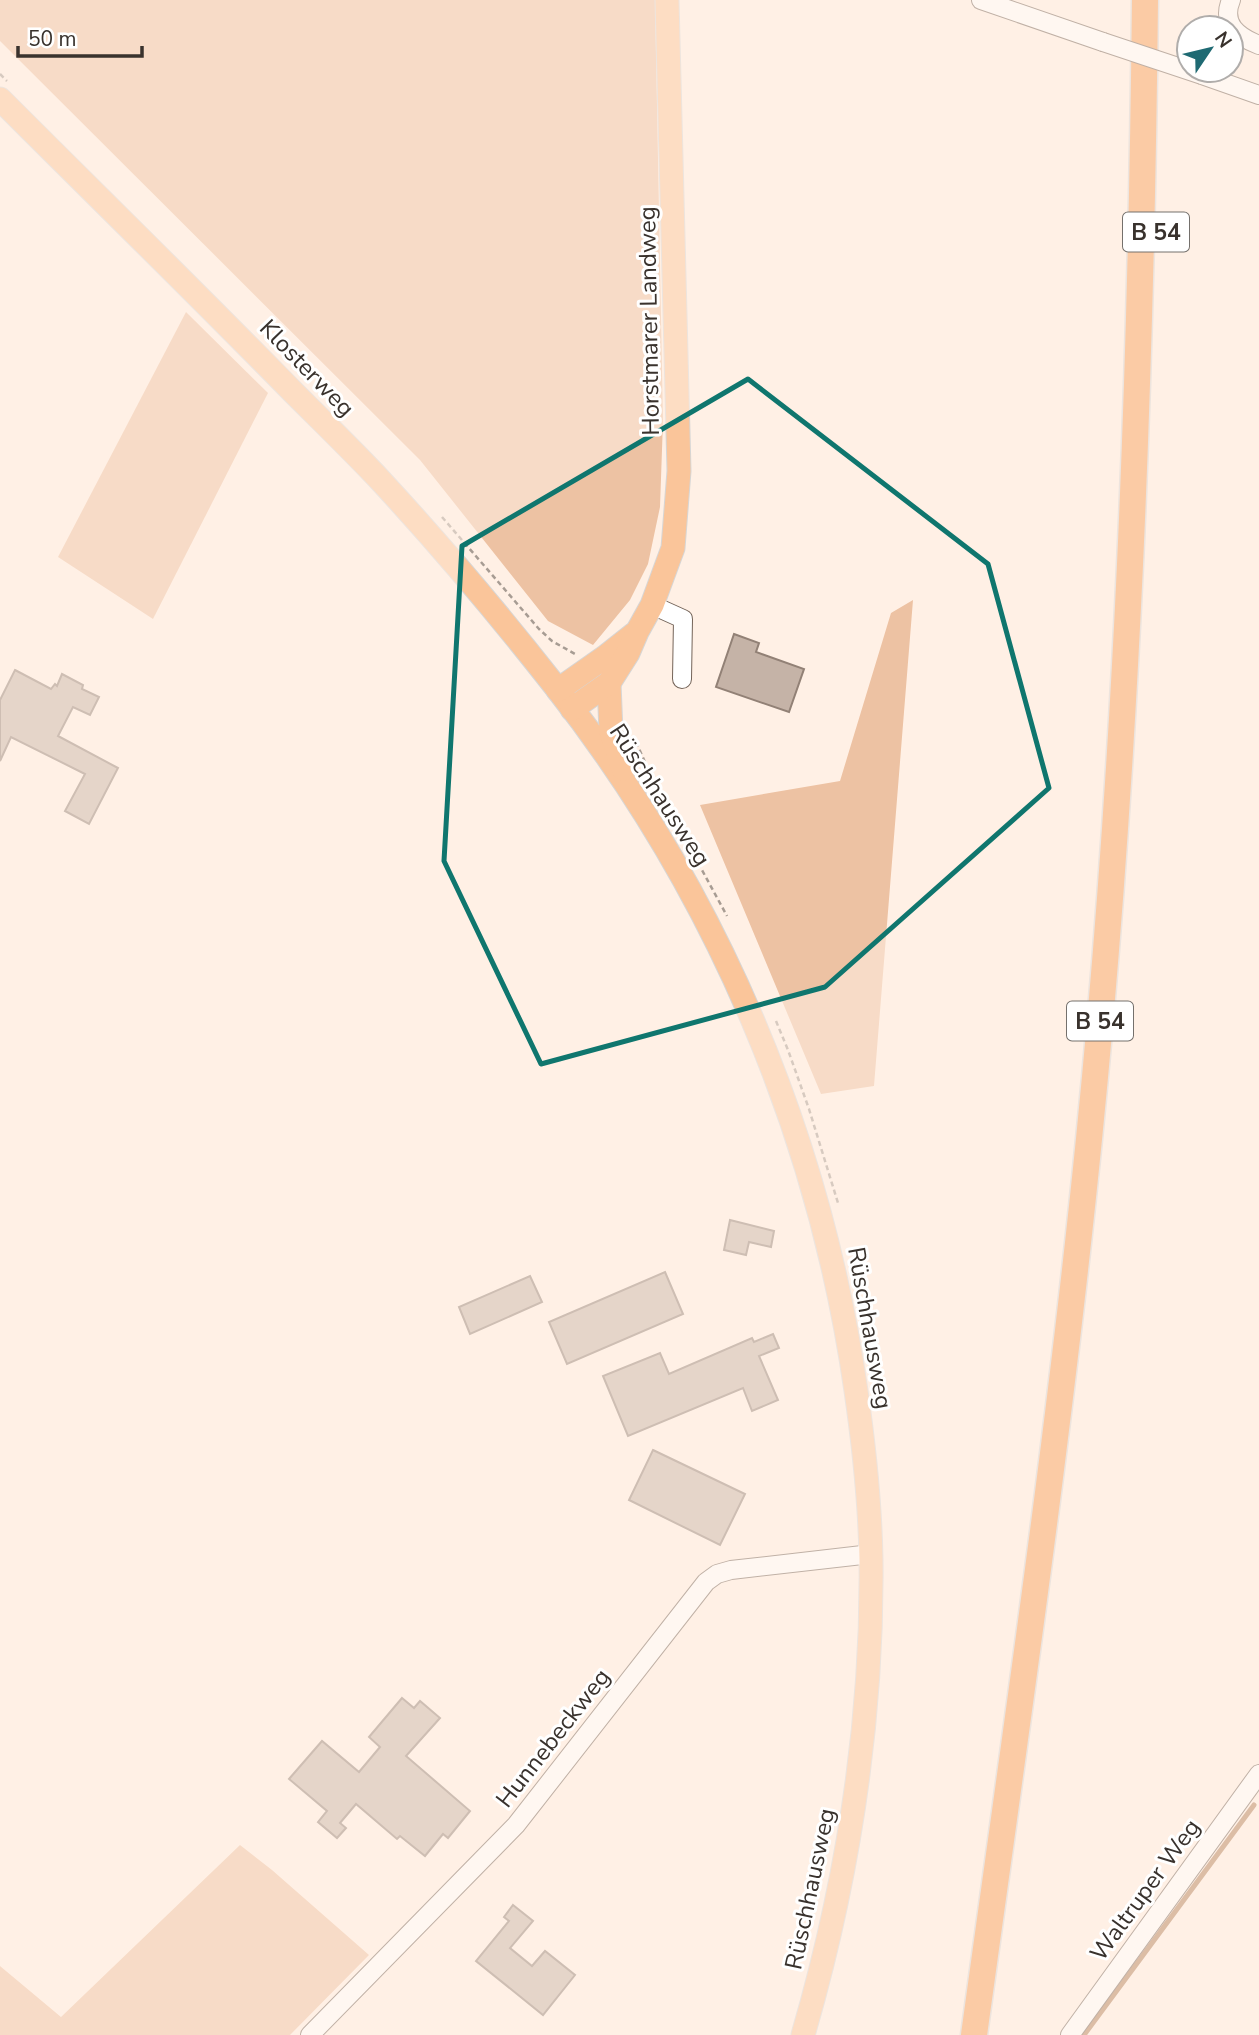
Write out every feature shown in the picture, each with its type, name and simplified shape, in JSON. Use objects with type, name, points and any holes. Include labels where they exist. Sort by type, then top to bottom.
[{"type":"highway","name":"B 54","points":[[974,2035],[1067,1339],[1105,964],[1123,722],[1134,492],[1145,0]]},
{"type":"highway","name":"B 54","points":[[989,2035],[1079,1356],[1102,1159],[1118,983],[1139,708],[1147,553],[1161,0]]},
{"type":"main road","name":"Horstmarer Landweg","points":[[572,709],[609,683],[628,653],[636,632],[652,605],[673,548],[679,471],[667,0]]},
{"type":"main road","name":"Klosterweg","points":[[0,99],[380,480],[458,568],[558,690]]},
{"type":"main road","name":"Horstmarer Landweg","points":[[558,690],[606,657],[636,632]]},
{"type":"main road","points":[[609,683],[611,732],[635,800]]},
{"type":"main road","name":"Rüschhausweg","points":[[558,690],[635,800],[677,867],[747,1004],[796,1129],[822,1218],[850,1352],[867,1487],[871,1554],[867,1692],[853,1817],[834,1919],[803,2035]]},
{"type":"street","points":[[981,0],[1259,95]]},
{"type":"street","points":[[1231,0],[1228,15],[1234,30],[1259,45]]},
{"type":"street","points":[[652,605],[682,619],[682,680]]},
{"type":"street","name":"Hunnebeckweg","points":[[310,2035],[516,1825],[706,1582],[717,1574],[745,1567],[871,1554]]},
{"type":"street","name":"Waltruper Weg","points":[[1070,2035],[1259,1774]]},
{"type":"highlighted area","points":[[748,379],[988,564],[1049,788],[825,987],[541,1064],[444,861],[462,546]]},
{"type":"shaded area","points":[[0,0],[655,0],[663,421],[660,507],[648,564],[630,600],[593,645],[548,621],[420,460],[0,41]]},
{"type":"shaded area","points":[[186,312],[268,393],[153,619],[58,557]]},
{"type":"shaded area","points":[[913,600],[874,1086],[821,1094],[700,805],[840,781],[891,613]]},
{"type":"shaded area","points":[[240,1845],[369,1955],[290,2035],[0,2035],[0,1966],[61,2017]]},
{"type":"building","points":[[734,634],[759,643],[756,652],[804,669],[789,712],[716,687]]},
{"type":"building","points":[[15,670],[51,689],[55,684],[57,686],[62,674],[83,685],[82,689],[99,697],[90,715],[73,707],[58,736],[118,768],[89,824],[65,811],[85,774],[11,737],[0,761],[0,700]]},
{"type":"building","points":[[730,1220],[774,1231],[771,1247],[749,1242],[746,1255],[724,1250]]},
{"type":"building","points":[[665,1272],[683,1314],[567,1364],[549,1322]]},
{"type":"building","points":[[530,1276],[542,1302],[470,1334],[459,1307]]},
{"type":"building","points":[[773,1334],[779,1348],[759,1356],[778,1400],[752,1411],[743,1388],[628,1436],[603,1376],[660,1353],[669,1374],[752,1338],[754,1342]]},
{"type":"building","points":[[653,1450],[745,1494],[720,1545],[629,1500]]},
{"type":"building","points":[[402,1698],[414,1708],[420,1701],[440,1718],[406,1756],[470,1811],[448,1838],[443,1834],[425,1856],[400,1836],[397,1839],[356,1804],[340,1823],[346,1828],[337,1838],[318,1822],[327,1811],[289,1779],[322,1741],[359,1772],[380,1747],[369,1737]]},
{"type":"building","points":[[513,1905],[533,1921],[510,1948],[532,1966],[545,1951],[575,1975],[543,2015],[476,1961],[509,1921],[504,1917]]},
{"type":"waterway","points":[[1084,2035],[1254,1805]]}]
